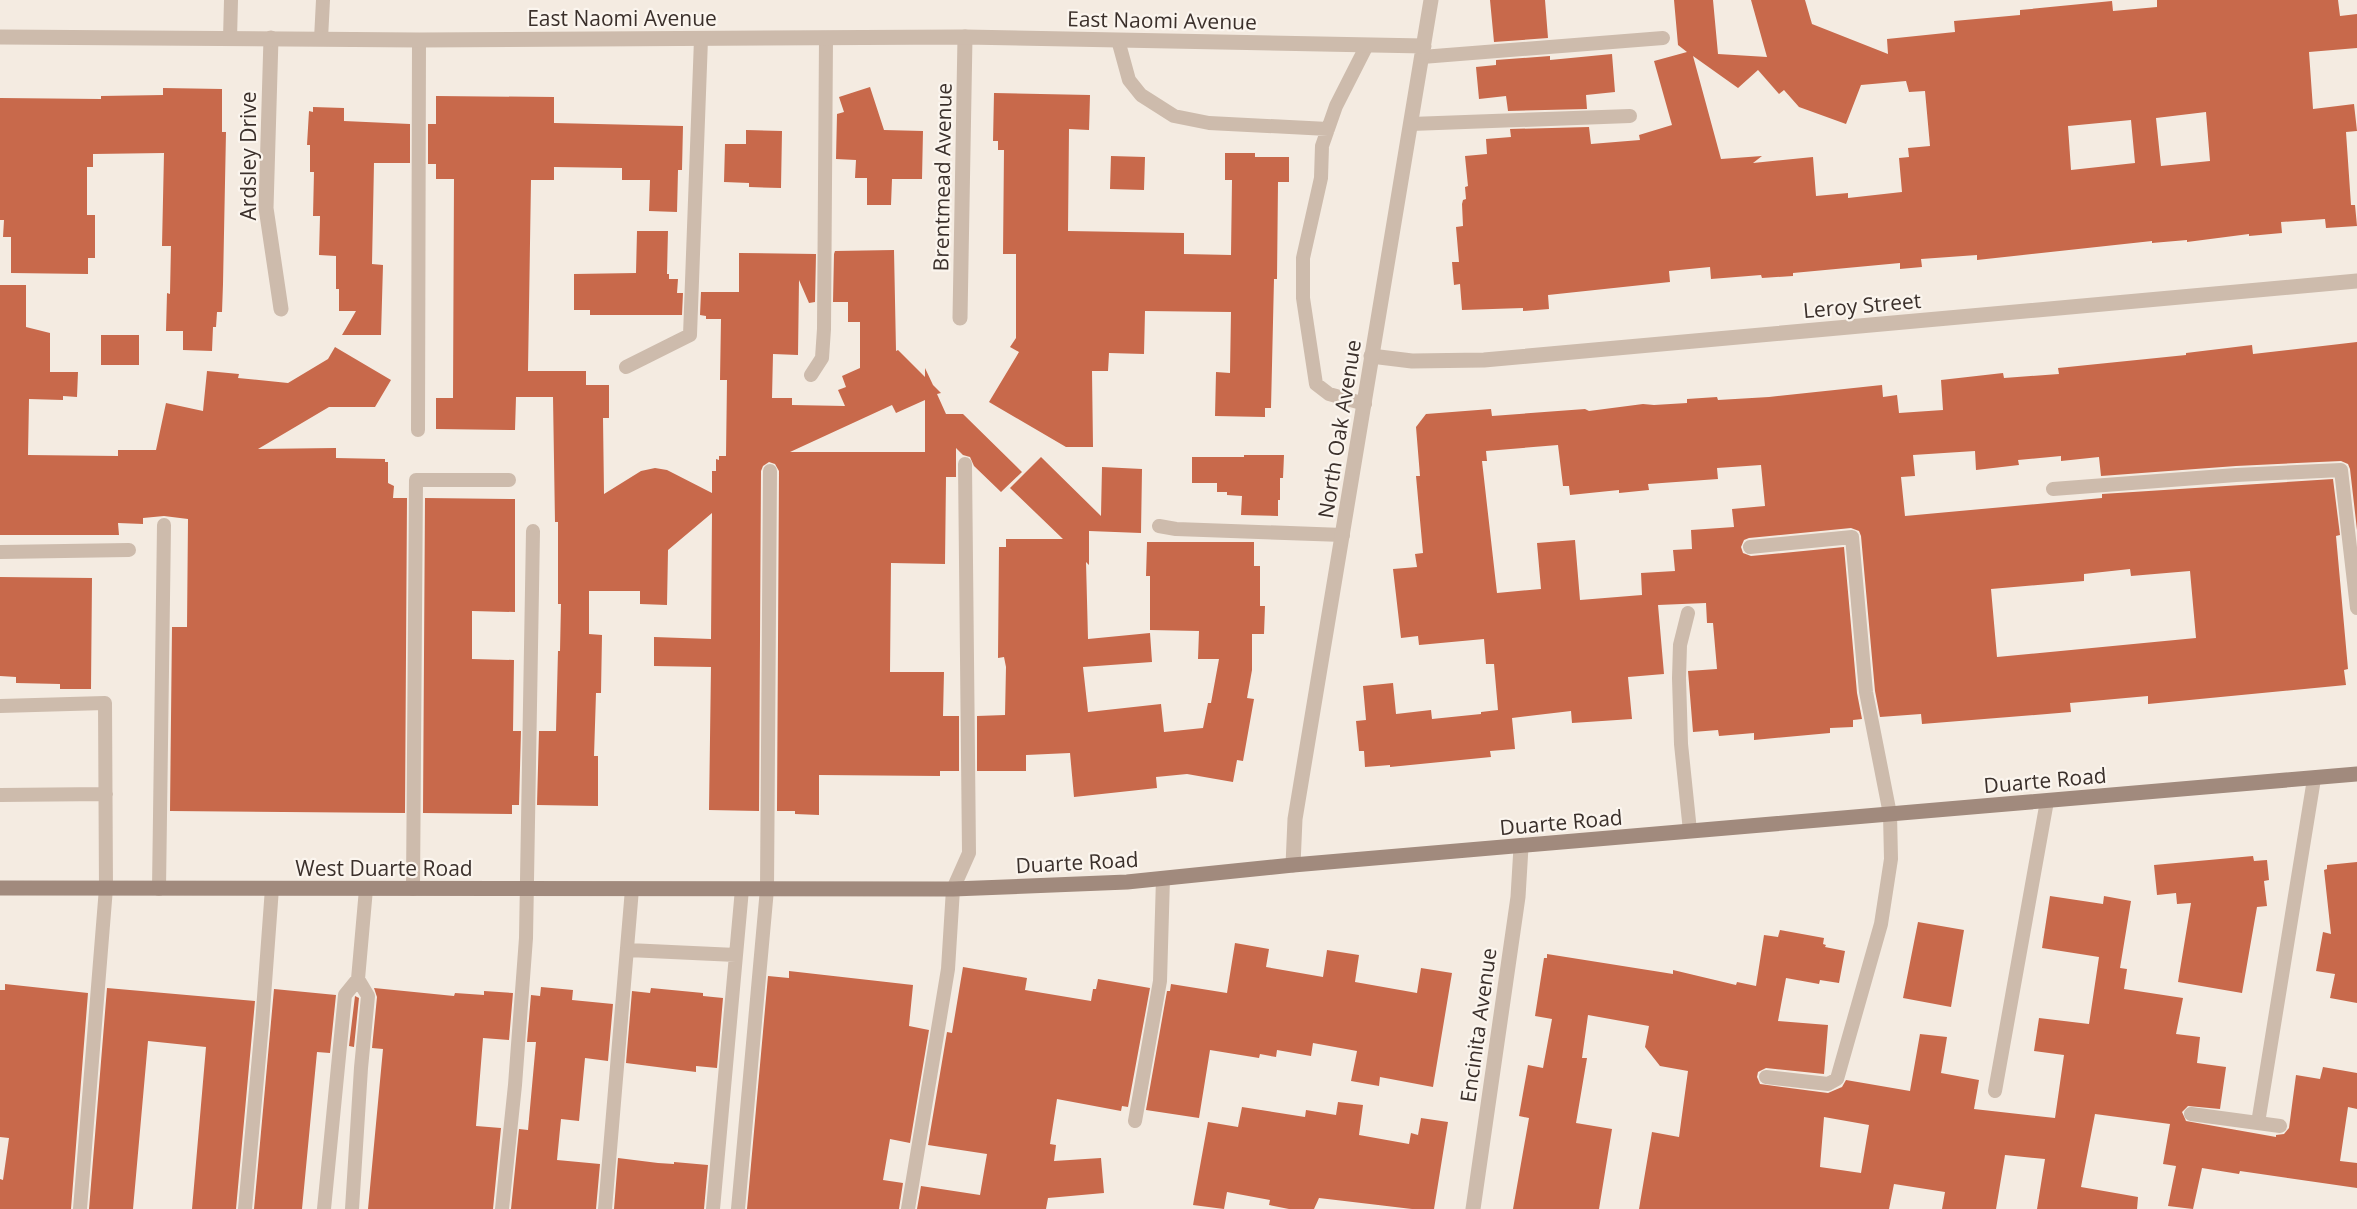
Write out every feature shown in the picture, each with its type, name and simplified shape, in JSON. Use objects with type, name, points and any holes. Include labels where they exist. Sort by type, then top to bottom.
[{"type":"main road","name":"Duarte Road","points":[[767,889],[953,889],[1126,882],[1293,864],[1521,847],[2357,774]]},
{"type":"main road","name":"West Duarte Road","points":[[0,888],[767,889]]},
{"type":"street","name":"North Oak Avenue","points":[[1293,864],[1295,819],[1431,0]]},
{"type":"street","name":"East Naomi Avenue","points":[[0,37],[419,40],[965,37],[1367,45],[1423,52]]},
{"type":"street","name":"Brentmead Avenue","points":[[960,318],[965,37]]},
{"type":"street","name":"Ardsley Drive","points":[[271,39],[266,208],[281,309]]},
{"type":"street","name":"Leroy Street","points":[[1371,356],[1412,361],[1484,360],[2357,281]]},
{"type":"street","name":"Encinita Avenue","points":[[1473,1209],[1518,897],[1521,847]]},
{"type":"lane","points":[[230,39],[231,0]]},
{"type":"lane","points":[[321,39],[323,0]]},
{"type":"lane","points":[[811,375],[822,358],[824,329],[826,38]]},
{"type":"lane","points":[[1423,52],[1663,38]]},
{"type":"lane","points":[[626,367],[690,335],[701,39]]},
{"type":"lane","points":[[418,430],[419,40]]},
{"type":"lane","points":[[1118,40],[1129,80],[1141,95],[1174,116],[1209,123],[1328,129]]},
{"type":"lane","points":[[1365,404],[1329,394],[1316,384],[1303,298],[1303,258],[1321,178],[1322,146],[1336,106],[1367,45]]},
{"type":"lane","points":[[1411,124],[1630,116]]},
{"type":"lane","points":[[908,1209],[948,969],[953,889],[969,850],[965,464]]},
{"type":"lane","points":[[2053,489],[2236,475],[2341,470],[2357,608]]},
{"type":"lane","points":[[738,1209],[767,889],[770,471]]},
{"type":"lane","points":[[413,889],[416,480],[508,480]]},
{"type":"lane","points":[[159,889],[164,525]]},
{"type":"lane","points":[[1160,526],[1176,529],[1343,534]]},
{"type":"lane","points":[[502,1209],[515,1085],[526,938],[533,531]]},
{"type":"lane","points":[[1750,547],[1852,537],[1866,692],[1890,814],[1892,859],[1881,924],[1837,1079],[1828,1083],[1766,1077]]},
{"type":"lane","points":[[0,552],[129,550]]},
{"type":"lane","points":[[1688,613],[1680,645],[1679,678],[1681,744],[1690,831]]},
{"type":"lane","points":[[0,706],[105,703],[106,888],[80,1209]]},
{"type":"lane","points":[[2258,1123],[2314,778]]},
{"type":"lane","points":[[0,795],[106,795]]},
{"type":"lane","points":[[1995,1091],[2047,801]]},
{"type":"lane","points":[[1135,1121],[1160,981],[1163,878]]},
{"type":"lane","points":[[245,1209],[272,888]]},
{"type":"lane","points":[[324,1209],[345,995],[358,979],[366,889]]},
{"type":"lane","points":[[604,1209],[632,889]]},
{"type":"lane","points":[[713,1209],[742,889]]},
{"type":"lane","points":[[628,950],[736,955]]},
{"type":"lane","points":[[352,1209],[362,1047],[368,996],[358,979]]},
{"type":"lane","points":[[2191,1114],[2280,1126]]},
{"type":"building","points":[[1490,0],[1545,0],[1548,38],[1494,42]]},
{"type":"building","points":[[1674,0],[1713,0],[1718,54],[1767,57],[1751,0],[1805,0],[1812,24],[1888,54],[1887,39],[1955,32],[1954,21],[2020,15],[2020,10],[2112,1],[2113,11],[2157,7],[2157,0],[2338,0],[2340,16],[2357,14],[2357,48],[2309,52],[2313,109],[2354,104],[2357,131],[2346,132],[2351,205],[2355,205],[2357,226],[2326,228],[2325,219],[2281,222],[2282,233],[2249,236],[2249,234],[2187,242],[2187,240],[2152,243],[2152,241],[1977,260],[1977,255],[1921,259],[1922,267],[1900,269],[1900,263],[1762,278],[1761,275],[1711,279],[1710,267],[1669,271],[1670,282],[1548,295],[1549,309],[1462,310],[1460,284],[1454,285],[1452,262],[1459,262],[1456,227],[1463,226],[1462,204],[1466,199],[1465,187],[1468,186],[1465,156],[1487,154],[1486,139],[1511,137],[1510,129],[1589,127],[1591,144],[1640,140],[1639,135],[1672,125],[1654,61],[1687,52],[1678,45]],"holes":[[[1693,56],[1738,88],[1758,70],[1779,94],[1784,90],[1799,107],[1846,124],[1861,85],[1906,81],[1909,92],[1925,91],[1930,146],[1908,148],[1909,157],[1899,158],[1902,192],[1848,198],[1848,193],[1816,196],[1813,157],[1753,163],[1762,156],[1721,159]],[[2206,112],[2210,161],[2161,166],[2156,118]],[[2131,120],[2135,163],[2071,170],[2068,126]]]},
{"type":"building","points":[[1612,54],[1615,92],[1586,95],[1587,109],[1508,111],[1506,96],[1479,99],[1476,67],[1496,65],[1496,60],[1550,56],[1550,60]]},
{"type":"building","points":[[870,87],[884,130],[923,131],[922,179],[892,179],[891,205],[867,205],[867,178],[855,178],[856,160],[836,159],[837,114],[844,112],[839,97]]},
{"type":"building","points":[[163,88],[222,89],[222,132],[226,132],[222,312],[217,312],[216,327],[213,327],[212,351],[183,350],[183,331],[166,331],[167,293],[170,294],[171,246],[162,246],[164,153],[93,154],[93,167],[87,167],[87,215],[95,215],[95,258],[88,258],[88,274],[11,273],[11,237],[3,237],[4,220],[0,220],[0,98],[101,99],[101,96],[163,95]]},
{"type":"building","points":[[994,93],[1090,95],[1089,130],[1069,129],[1068,231],[1184,233],[1184,254],[1231,255],[1232,180],[1225,180],[1225,153],[1255,153],[1255,157],[1289,157],[1289,182],[1278,182],[1277,279],[1274,279],[1271,408],[1265,408],[1265,417],[1215,416],[1216,372],[1230,373],[1231,312],[1145,311],[1144,354],[1109,353],[1108,371],[1092,371],[1093,447],[1066,447],[989,402],[1019,352],[1010,347],[1016,338],[1016,254],[1003,254],[1004,150],[998,150],[998,141],[993,141]]},
{"type":"building","points":[[436,96],[554,97],[554,123],[683,126],[682,170],[678,170],[677,212],[649,211],[650,180],[622,180],[622,168],[554,167],[554,180],[531,180],[528,371],[586,371],[586,385],[609,385],[609,418],[603,418],[604,494],[641,471],[655,468],[667,470],[712,493],[712,471],[716,471],[716,459],[719,460],[719,456],[726,456],[727,380],[720,380],[721,319],[706,319],[706,316],[700,315],[701,292],[739,292],[739,253],[816,254],[815,302],[809,303],[799,280],[798,355],[773,354],[772,398],[792,398],[792,405],[845,406],[838,390],[846,387],[842,376],[860,368],[860,322],[848,322],[848,302],[833,302],[834,254],[835,251],[894,250],[896,351],[898,350],[925,377],[925,368],[933,385],[941,393],[937,394],[946,414],[963,414],[1022,472],[1001,492],[974,466],[970,457],[963,455],[956,448],[956,477],[946,477],[945,564],[891,563],[890,672],[944,672],[943,716],[959,716],[959,771],[940,771],[940,776],[819,775],[819,815],[777,811],[779,471],[775,464],[769,462],[763,466],[761,471],[759,811],[709,810],[711,667],[654,666],[654,637],[711,639],[712,513],[668,550],[667,605],[640,604],[640,591],[589,591],[589,634],[602,635],[601,693],[596,693],[594,756],[598,756],[598,806],[537,805],[539,731],[556,731],[558,651],[560,651],[561,604],[558,604],[558,522],[555,522],[553,397],[516,397],[515,430],[436,429],[436,398],[453,398],[454,179],[436,179],[436,164],[428,164],[428,124],[436,124]],"holes":[[[925,400],[925,452],[790,452],[892,405],[896,413]]]},
{"type":"building","points":[[313,107],[344,108],[344,121],[410,124],[410,163],[374,163],[372,264],[383,265],[381,335],[342,335],[356,311],[339,311],[336,256],[319,255],[320,216],[313,216],[314,172],[310,172],[310,145],[307,145],[309,111],[313,112]]},
{"type":"building","points":[[746,130],[782,131],[781,188],[749,187],[749,183],[724,182],[725,144],[746,144]]},
{"type":"building","points":[[1111,156],[1145,157],[1144,190],[1110,189]]},
{"type":"building","points":[[637,231],[668,231],[667,274],[669,274],[669,279],[678,279],[677,293],[683,293],[682,315],[590,315],[590,310],[574,310],[574,274],[636,273]]},
{"type":"building","points":[[0,285],[26,285],[26,327],[50,333],[50,372],[78,372],[77,397],[63,396],[63,400],[29,399],[28,455],[118,456],[118,450],[156,450],[166,403],[203,411],[207,371],[239,374],[238,378],[288,383],[328,359],[335,347],[391,380],[375,407],[329,407],[258,449],[336,448],[336,458],[385,459],[385,462],[388,462],[388,483],[394,486],[393,498],[407,498],[405,813],[170,811],[172,627],[187,627],[188,519],[164,516],[143,518],[143,524],[118,523],[119,535],[0,535]]},
{"type":"building","points":[[101,335],[139,335],[139,365],[101,365]]},
{"type":"building","points":[[2357,342],[2357,530],[2350,469],[2348,464],[2341,461],[2101,476],[2099,457],[2061,461],[2061,456],[2018,460],[2019,465],[1976,470],[1975,451],[1913,455],[1915,476],[1901,477],[1905,516],[2102,498],[2102,494],[2333,479],[2340,535],[2336,536],[2348,669],[2344,670],[2346,685],[2148,704],[2148,696],[2070,703],[2071,712],[1922,724],[1921,714],[1880,717],[1875,691],[1861,536],[1859,531],[1851,528],[1749,538],[1744,540],[1741,547],[1743,553],[1751,556],[1844,547],[1857,693],[1862,719],[1853,720],[1853,727],[1830,728],[1830,733],[1754,740],[1754,733],[1719,736],[1718,730],[1693,732],[1688,671],[1717,669],[1713,623],[1707,623],[1706,603],[1658,605],[1664,674],[1628,677],[1632,719],[1572,723],[1571,711],[1512,718],[1515,749],[1490,751],[1491,757],[1390,767],[1390,765],[1365,767],[1364,751],[1359,751],[1356,721],[1366,720],[1363,686],[1393,683],[1396,714],[1431,710],[1432,719],[1498,710],[1494,664],[1486,664],[1484,639],[1419,645],[1418,636],[1401,638],[1393,569],[1417,567],[1415,554],[1423,553],[1416,476],[1420,476],[1416,427],[1426,414],[1491,409],[1492,416],[1585,409],[1589,411],[1643,404],[1687,403],[1687,399],[1769,397],[1882,385],[1883,397],[1897,395],[1899,413],[1943,410],[1941,380],[2003,373],[2004,378],[2059,374],[2058,368],[2186,355],[2186,353],[2252,345],[2253,354]],"holes":[[[1558,445],[1563,486],[1569,486],[1570,495],[1619,490],[1619,493],[1649,490],[1648,484],[1718,479],[1717,468],[1761,465],[1765,506],[1732,509],[1734,527],[1691,530],[1692,549],[1673,550],[1675,571],[1641,573],[1642,595],[1580,600],[1575,540],[1537,543],[1541,589],[1497,593],[1482,461],[1487,461],[1486,451]],[[2130,569],[2131,576],[2190,571],[2196,638],[1997,657],[1991,589],[2084,581],[2084,574]]]},
{"type":"building","points":[[1244,455],[1284,455],[1278,516],[1241,515],[1242,496],[1217,492],[1217,483],[1192,483],[1192,457],[1244,457]]},
{"type":"building","points":[[1041,457],[1101,516],[1102,467],[1142,469],[1141,533],[1089,531],[1089,565],[1086,562],[1088,639],[1150,633],[1152,662],[1083,667],[1088,712],[1161,704],[1164,732],[1203,728],[1208,703],[1211,703],[1219,659],[1198,659],[1199,631],[1150,630],[1150,576],[1146,576],[1147,542],[1254,542],[1254,566],[1260,566],[1260,606],[1265,606],[1264,634],[1252,634],[1252,670],[1247,698],[1254,699],[1243,761],[1237,760],[1233,782],[1187,774],[1156,777],[1157,788],[1074,797],[1070,753],[1026,755],[1026,771],[977,771],[977,716],[1005,715],[1006,667],[1004,657],[998,658],[999,547],[1006,547],[1006,539],[1063,539],[1010,488]]},
{"type":"building","points":[[425,498],[515,499],[515,612],[472,611],[472,659],[514,660],[513,731],[521,731],[519,805],[512,805],[512,814],[423,813]]},
{"type":"building","points":[[0,577],[92,578],[91,689],[60,689],[60,684],[16,683],[16,677],[0,676]]},
{"type":"building","points":[[2253,856],[2254,861],[2267,860],[2269,880],[2264,881],[2267,906],[2257,907],[2242,993],[2178,982],[2191,903],[2177,904],[2176,893],[2157,895],[2154,865]]},
{"type":"building","points":[[2357,862],[2357,1003],[2330,998],[2335,974],[2316,971],[2323,932],[2331,934],[2324,870],[2327,869],[2327,865]]},
{"type":"building","points":[[2050,896],[2103,904],[2104,896],[2131,901],[2120,968],[2127,969],[2124,989],[2183,998],[2176,1034],[2200,1037],[2197,1063],[2226,1067],[2220,1109],[2188,1106],[2182,1112],[2186,1121],[2276,1137],[2276,1135],[2284,1134],[2289,1128],[2296,1075],[2320,1079],[2323,1067],[2357,1073],[2357,1109],[2348,1107],[2340,1161],[2357,1163],[2357,1188],[2240,1171],[2239,1174],[2202,1168],[2193,1209],[2168,1206],[2176,1166],[2163,1164],[2170,1124],[2095,1114],[2081,1187],[2138,1197],[2137,1209],[2037,1209],[2045,1159],[2005,1155],[1996,1209],[1942,1209],[1945,1192],[1894,1184],[1889,1209],[1639,1209],[1652,1132],[1679,1137],[1688,1071],[1660,1066],[1645,1047],[1649,1026],[1588,1015],[1582,1058],[1587,1058],[1576,1123],[1612,1129],[1599,1209],[1513,1209],[1529,1118],[1519,1116],[1528,1065],[1543,1068],[1552,1019],[1535,1016],[1544,958],[1547,958],[1547,954],[1673,974],[1673,970],[1736,985],[1737,982],[1756,986],[1764,935],[1778,937],[1780,930],[1824,938],[1825,947],[1845,951],[1839,983],[1820,980],[1819,984],[1786,978],[1778,1021],[1828,1025],[1824,1074],[1766,1068],[1758,1072],[1757,1077],[1760,1084],[1828,1093],[1842,1087],[1846,1080],[1910,1091],[1920,1034],[1947,1037],[1941,1073],[1979,1080],[1974,1109],[2055,1118],[2064,1055],[2034,1051],[2039,1018],[2089,1024],[2099,957],[2042,948]],"holes":[[[1824,1117],[1869,1125],[1861,1173],[1820,1167]]]},
{"type":"building","points":[[1918,922],[1964,930],[1951,1007],[1903,998]]},
{"type":"building","points":[[1235,943],[1269,949],[1266,967],[1323,977],[1327,950],[1359,955],[1355,982],[1417,993],[1421,968],[1452,973],[1433,1087],[1380,1077],[1379,1086],[1351,1081],[1357,1051],[1313,1043],[1311,1056],[1277,1050],[1276,1057],[1260,1054],[1259,1058],[1210,1050],[1199,1118],[1146,1110],[1167,991],[1170,991],[1171,984],[1227,993]]},
{"type":"building","points":[[963,967],[1027,978],[1025,990],[1091,1001],[1098,979],[1150,988],[1128,1107],[1122,1106],[1121,1111],[1057,1099],[1050,1144],[1056,1145],[1054,1161],[1101,1158],[1104,1193],[1048,1198],[1046,1209],[917,1209],[921,1186],[980,1195],[987,1154],[928,1145],[947,1032],[952,1033]]},
{"type":"building","points":[[789,971],[913,985],[909,1026],[929,1030],[910,1143],[890,1139],[883,1180],[903,1183],[899,1209],[747,1209],[768,976],[789,978]]},
{"type":"building","points":[[5,984],[88,993],[71,1209],[0,1209],[0,1179],[3,1180],[9,1138],[0,1137],[0,990],[5,990]]},
{"type":"building","points":[[541,987],[573,990],[572,1000],[613,1004],[608,1061],[585,1058],[579,1121],[561,1119],[557,1160],[600,1164],[596,1209],[511,1209],[519,1129],[528,1130],[536,1042],[527,1042],[531,995],[540,996]]},
{"type":"building","points":[[107,988],[255,1001],[236,1209],[192,1209],[206,1047],[148,1041],[133,1209],[89,1209]]},
{"type":"building","points":[[374,988],[454,996],[455,993],[484,995],[484,991],[513,993],[509,1040],[483,1038],[476,1126],[501,1128],[493,1209],[368,1209],[383,1049],[372,1048],[377,997]]},
{"type":"building","points":[[651,988],[703,993],[703,996],[723,998],[717,1068],[696,1066],[696,1072],[626,1063],[632,991],[650,993]]},
{"type":"building","points":[[274,989],[336,995],[330,1053],[317,1052],[302,1209],[254,1209]]},
{"type":"building","points":[[355,996],[359,998],[354,1047],[349,1046]]},
{"type":"building","points":[[1338,1102],[1363,1105],[1359,1135],[1409,1144],[1411,1133],[1418,1135],[1421,1118],[1448,1122],[1434,1209],[1412,1209],[1319,1198],[1314,1209],[1289,1209],[1269,1205],[1270,1200],[1227,1192],[1224,1209],[1193,1205],[1208,1122],[1238,1127],[1242,1107],[1305,1117],[1306,1110],[1336,1115]]},
{"type":"building","points":[[618,1158],[658,1163],[708,1165],[704,1209],[614,1209]]}]
